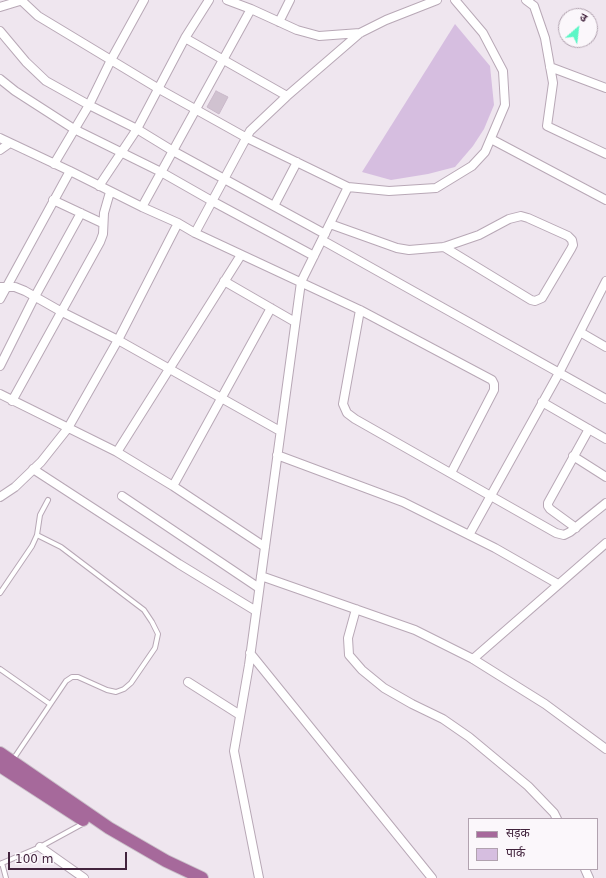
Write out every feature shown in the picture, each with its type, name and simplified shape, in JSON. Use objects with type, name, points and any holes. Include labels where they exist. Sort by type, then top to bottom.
[{"type":"main road","points":[[0,753],[109,828],[166,861],[202,878]]},
{"type":"main road","points":[[0,766],[86,822],[144,857],[184,878]]},
{"type":"street","points":[[0,7],[22,0],[38,16],[159,89],[247,138],[348,187],[388,192],[436,188],[472,166],[485,152],[505,105],[503,71],[483,33],[455,0]]},
{"type":"street","points":[[54,164],[89,105],[144,0]]},
{"type":"street","points":[[99,186],[137,129],[185,38],[209,0]]},
{"type":"street","points":[[227,0],[252,9],[296,30],[319,36],[360,33]]},
{"type":"street","points":[[279,22],[290,0]]},
{"type":"street","points":[[195,233],[250,131],[287,96],[360,33],[386,20],[437,0]]},
{"type":"street","points":[[526,0],[534,6],[545,38],[553,83],[547,126],[606,154]]},
{"type":"street","points":[[142,207],[172,150],[252,9]]},
{"type":"street","points":[[0,31],[26,62],[46,81],[225,178],[274,206],[323,238],[606,399]]},
{"type":"street","points":[[185,38],[287,96]]},
{"type":"street","points":[[550,67],[606,88]]},
{"type":"street","points":[[0,79],[15,91],[74,129],[161,172],[314,256]]},
{"type":"street","points":[[0,138],[70,171],[110,192],[178,223],[195,233],[241,255],[360,310],[492,380],[494,390],[451,473]]},
{"type":"street","points":[[491,139],[606,200]]},
{"type":"street","points":[[0,150],[10,143]]},
{"type":"street","points":[[274,206],[297,162]]},
{"type":"street","points":[[0,299],[3,287],[70,171]]},
{"type":"street","points":[[259,878],[234,751],[261,576],[300,282],[348,187]]},
{"type":"street","points":[[12,401],[100,242],[103,234],[102,224],[104,213],[110,192]]},
{"type":"street","points":[[53,200],[102,224]]},
{"type":"street","points":[[0,366],[35,297],[81,213]]},
{"type":"street","points":[[330,224],[397,248],[409,250],[444,247],[479,235],[509,219],[521,216],[568,236],[572,240],[573,245],[542,298],[535,301],[444,247]]},
{"type":"street","points":[[0,497],[15,487],[41,462],[68,428],[118,340],[178,223]]},
{"type":"street","points":[[117,452],[241,255]]},
{"type":"street","points":[[224,281],[295,322]]},
{"type":"street","points":[[469,535],[559,373],[606,281]]},
{"type":"street","points":[[3,287],[16,287],[118,340],[280,431]]},
{"type":"street","points":[[173,486],[271,308]]},
{"type":"street","points":[[360,310],[344,404],[346,413],[556,533],[564,535],[576,528],[606,503]]},
{"type":"street","points":[[580,332],[606,347]]},
{"type":"street","points":[[0,394],[117,452],[173,486],[265,547]]},
{"type":"street","points":[[542,402],[606,439]]},
{"type":"street","points":[[576,528],[550,509],[548,503],[589,429]]},
{"type":"street","points":[[277,455],[403,502],[495,548],[558,584]]},
{"type":"street","points":[[573,456],[606,477]]},
{"type":"street","points":[[33,469],[179,564],[256,611]]},
{"type":"street","points":[[122,496],[163,522],[259,588]]},
{"type":"street","points":[[473,659],[606,543]]},
{"type":"street","points":[[261,576],[415,630],[473,659],[545,704],[606,749]]},
{"type":"street","points":[[356,609],[348,638],[349,655],[362,670],[384,688],[443,719],[469,737],[528,786],[557,818]]},
{"type":"street","points":[[250,653],[432,878]]},
{"type":"street","points":[[188,682],[240,715]]},
{"type":"street","points":[[40,847],[84,878]]},
{"type":"lane","points":[[0,593],[32,546],[37,534],[40,515],[48,500]]},
{"type":"lane","points":[[12,761],[66,681],[72,677],[78,677],[107,690],[116,692],[124,689],[155,648],[158,634],[144,610],[61,547],[37,534]]},
{"type":"lane","points":[[0,669],[50,704]]},
{"type":"lane","points":[[6,878],[1,864],[40,847],[86,822]]},
{"type":"green space","points":[[455,24],[490,66],[494,105],[484,129],[473,146],[455,167],[428,174],[391,180],[362,172]]},
{"type":"building","points":[[216,91],[228,97],[219,114],[207,107]]}]
